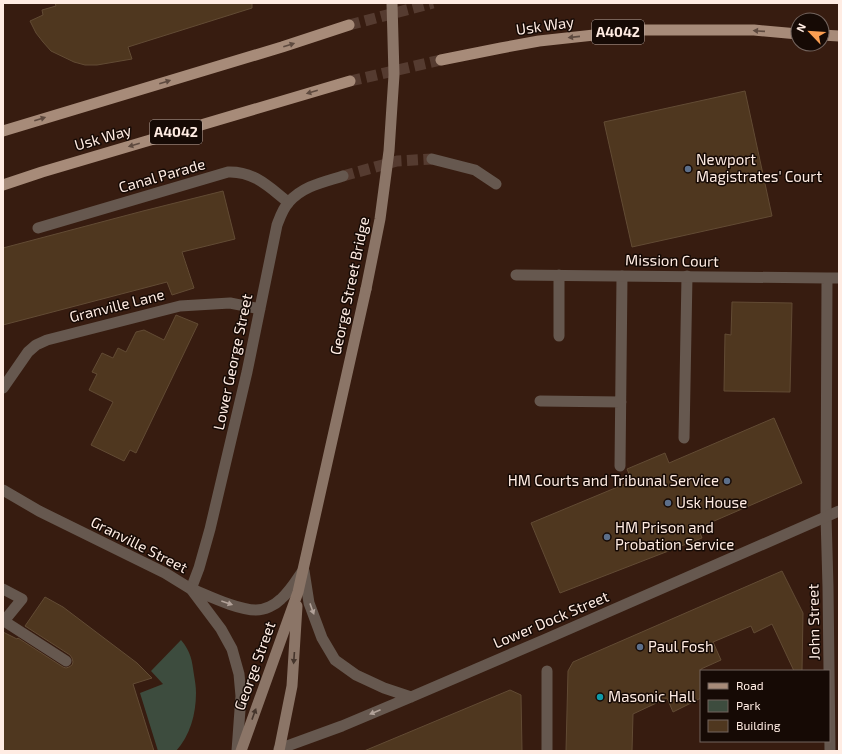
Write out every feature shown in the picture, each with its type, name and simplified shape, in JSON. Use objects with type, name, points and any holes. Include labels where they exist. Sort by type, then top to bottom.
[{"type":"main road","name":"George Street Bridge","points":[[304,570],[380,219],[390,151],[394,75],[392,3]]},
{"type":"main road","points":[[3,131],[282,47],[349,25]]},
{"type":"main road","name":"Usk Way","points":[[441,60],[539,41],[640,30],[754,30],[790,33]]},
{"type":"main road","name":"Usk Way","points":[[3,185],[42,172],[350,81]]},
{"type":"main road","name":"George Street","points":[[241,751],[298,592],[304,570]]},
{"type":"main road","name":"George Street","points":[[277,750],[292,686],[298,592]]},
{"type":"street","points":[[432,159],[475,170],[496,184]]},
{"type":"street","name":"Canal Parade","points":[[38,228],[228,172],[252,176],[260,180],[288,202]]},
{"type":"street","name":"Lower George Street","points":[[191,589],[210,529],[247,372],[277,224],[288,202],[298,193],[343,176]]},
{"type":"street","name":"Mission Court","points":[[516,275],[839,278]]},
{"type":"street","points":[[559,275],[559,336]]},
{"type":"street","points":[[620,466],[622,276]]},
{"type":"street","points":[[684,438],[687,276]]},
{"type":"street","points":[[826,516],[827,278]]},
{"type":"street","name":"Granville Lane","points":[[3,388],[28,352],[36,345],[47,340],[180,306],[230,303],[260,308]]},
{"type":"street","points":[[540,401],[621,402]]},
{"type":"street","name":"Granville Street","points":[[3,490],[39,511],[165,573],[191,589],[221,629],[232,649],[239,674],[241,696],[237,751]]},
{"type":"street","name":"Lower Dock Street","points":[[277,750],[342,726],[411,697],[839,511]]},
{"type":"street","name":"John Street","points":[[826,516],[829,670]]},
{"type":"street","points":[[191,589],[225,602],[244,608],[257,610],[273,605],[280,600],[304,570]]},
{"type":"street","points":[[304,570],[309,603],[322,638],[335,660],[356,675],[384,688],[411,697]]},
{"type":"street","points":[[3,589],[22,599],[4,621],[66,660]]},
{"type":"street","points":[[547,671],[547,751]]},
{"type":"green space","points":[[181,640],[189,652],[193,665],[196,693],[195,709],[185,739],[176,751],[158,751],[140,693],[163,684],[151,671]]},
{"type":"building","points":[[55,3],[252,3],[252,8],[128,47],[132,59],[97,65],[85,65],[74,62],[51,51],[36,33],[30,21],[43,15],[42,10],[56,6]]},
{"type":"building","name":"Newport Magistrates' Court","points":[[745,91],[772,216],[632,247],[604,122]]},
{"type":"building","points":[[223,191],[235,239],[182,252],[194,288],[172,295],[167,282],[3,325],[3,248]]},
{"type":"building","points":[[732,302],[792,303],[790,392],[724,391],[725,334],[731,335]]},
{"type":"building","points":[[176,315],[198,324],[136,453],[130,450],[124,461],[91,445],[113,402],[89,390],[97,374],[92,372],[102,353],[113,358],[118,348],[126,352],[136,332],[144,330],[164,340]]},
{"type":"building","name":"Usk House","points":[[774,418],[802,483],[698,528],[702,538],[560,593],[531,523],[632,481],[627,469],[665,453],[669,463]]},
{"type":"building","points":[[782,571],[803,613],[802,670],[794,670],[772,624],[754,633],[751,626],[713,642],[721,660],[700,670],[700,698],[673,712],[667,698],[633,714],[632,751],[566,751],[568,671],[573,662]]},
{"type":"building","points":[[45,597],[63,607],[137,663],[152,678],[133,684],[154,751],[3,751],[3,632],[17,639],[18,638],[63,667],[69,667],[73,662],[70,655],[25,626]]},
{"type":"building","points":[[510,690],[521,695],[522,751],[364,751]]},
{"type":"tunnel","points":[[349,25],[433,3]]},
{"type":"tunnel","points":[[350,81],[441,60]]},
{"type":"tunnel","points":[[343,176],[397,161],[432,159]]},
{"type":"place","name":"Newport Magistrates' Court","points":[[688,169]]},
{"type":"place","name":"HM Courts and Tribunal Service","points":[[727,481]]},
{"type":"place","name":"Usk House","points":[[668,503]]},
{"type":"place","name":"HM Prison and Probation Service","points":[[607,537]]},
{"type":"place","name":"Paul Fosh","points":[[640,647]]},
{"type":"place","name":"Masonic Hall","points":[[600,697]]}]
